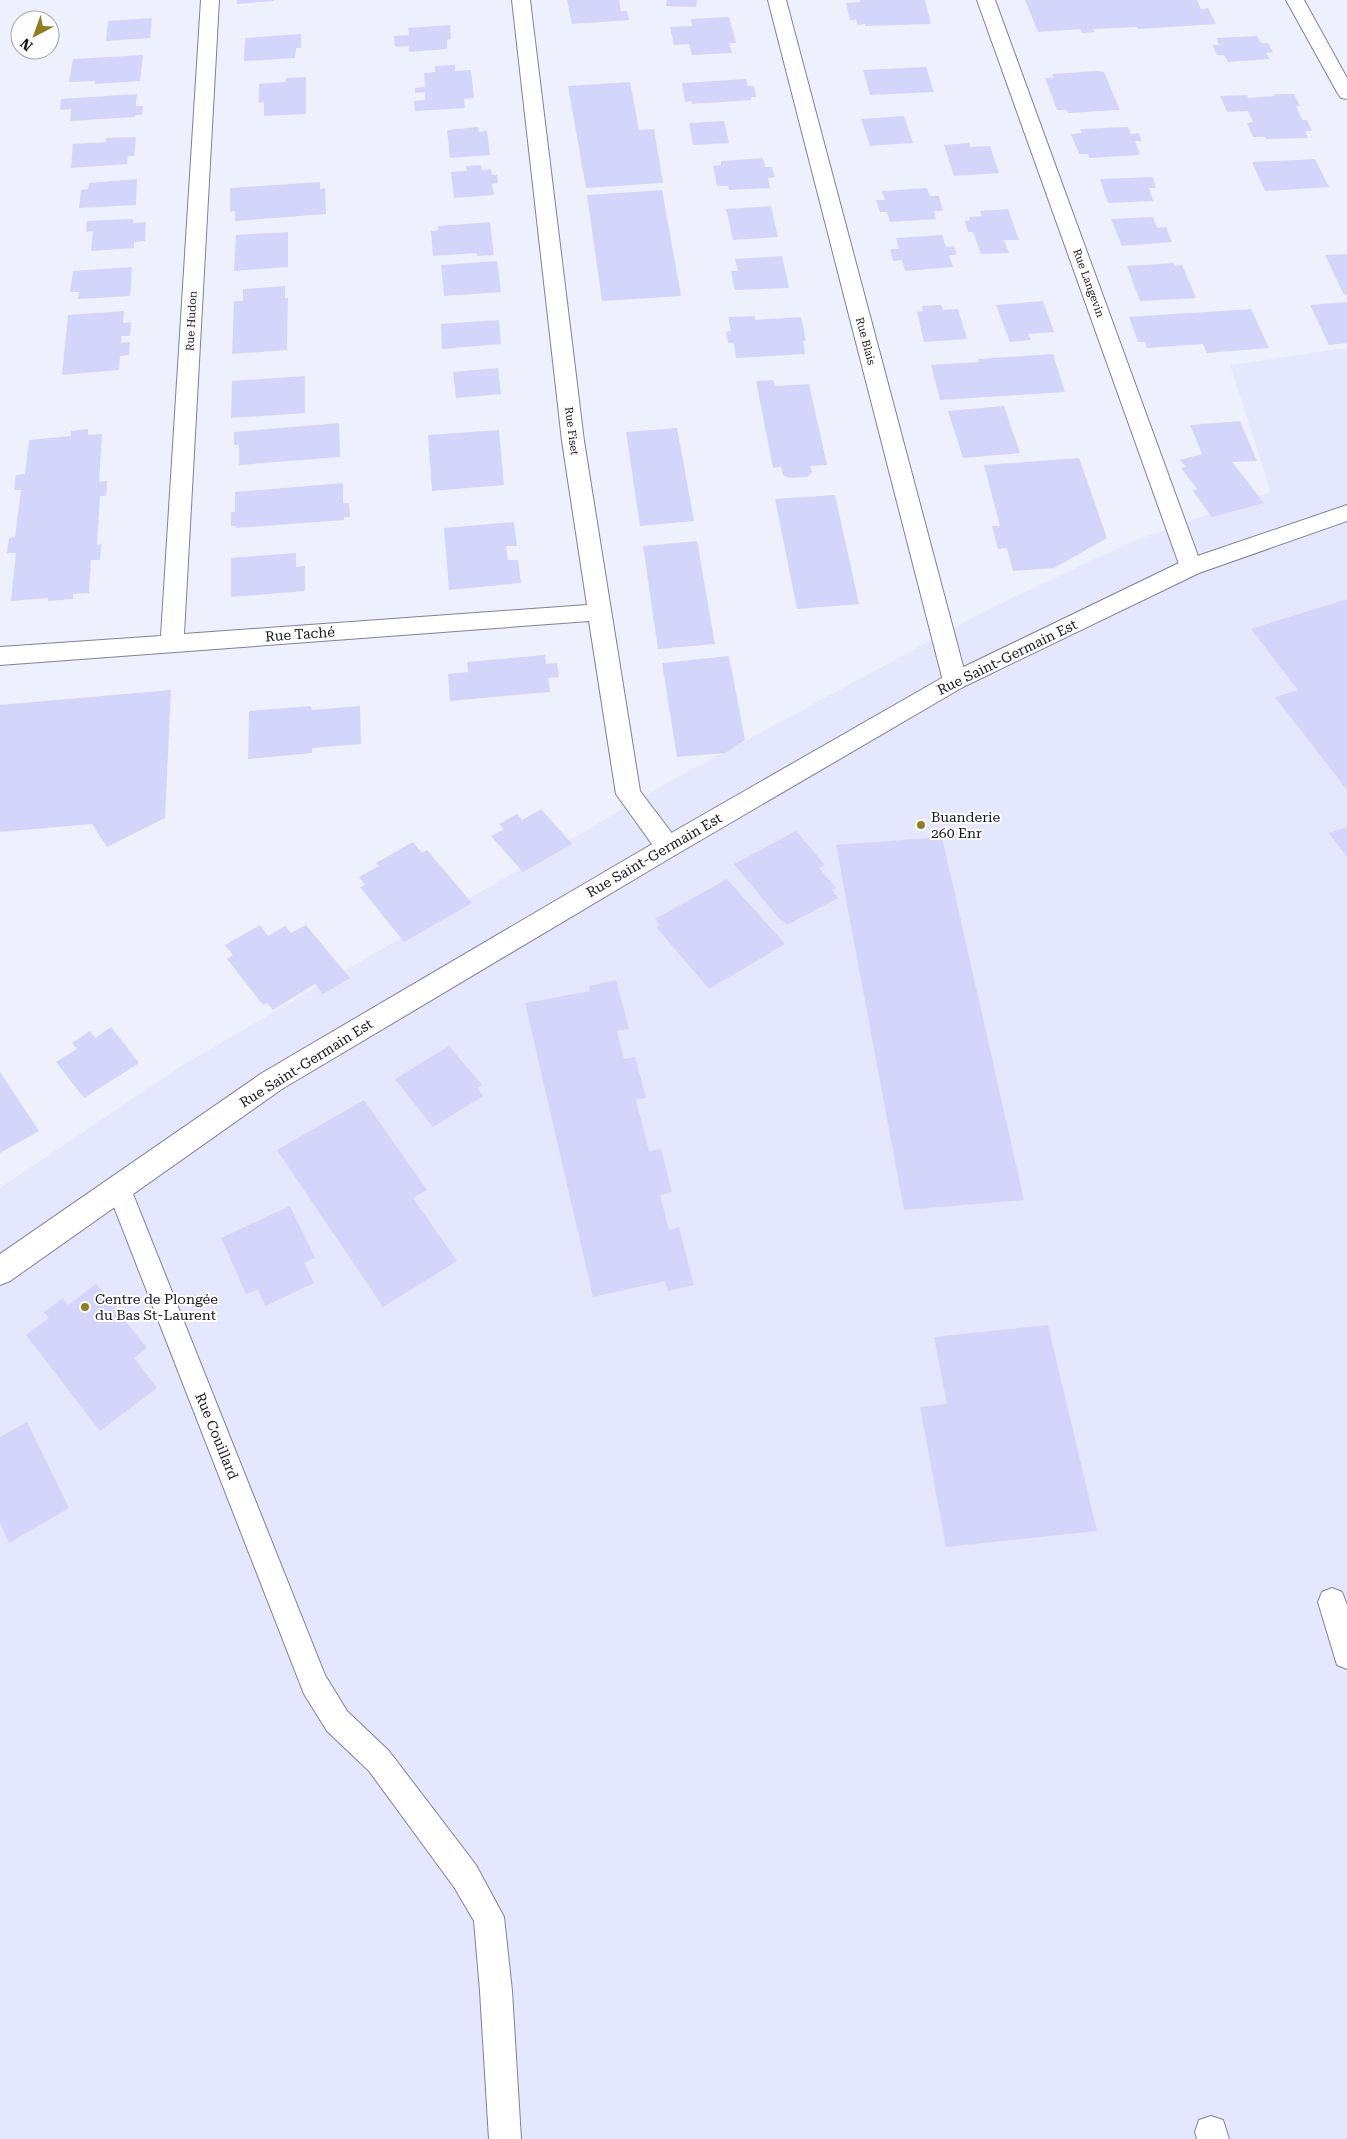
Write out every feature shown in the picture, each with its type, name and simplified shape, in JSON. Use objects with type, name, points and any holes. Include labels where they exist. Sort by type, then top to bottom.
[{"type":"street","name":"Rue Hudon","points":[[172,643],[210,0]]},
{"type":"street","name":"Rue Fiset","points":[[521,0],[573,442],[628,794],[668,847]]},
{"type":"street","name":"Rue Blais","points":[[777,0],[955,681]]},
{"type":"street","name":"Rue Langevin","points":[[986,0],[1192,567]]},
{"type":"street","points":[[1295,0],[1347,94]]},
{"type":"street","name":"Rue Saint-Germain Est","points":[[0,1271],[272,1081],[668,847],[955,681],[1192,567],[1347,513]]},
{"type":"street","name":"Rue Taché","points":[[0,656],[600,612]]},
{"type":"lane","name":"Rue Couillard","points":[[119,1189],[314,1684],[337,1721],[379,1761],[465,1876],[488,1917],[496,1991],[505,2139]]},
{"type":"lane","points":[[1332,1602],[1347,1655]]},
{"type":"shaded area","points":[[1347,348],[1347,2139],[0,2139],[0,1188],[183,1065],[669,782],[989,609],[1131,542],[1271,492],[1230,365]]},
{"type":"building","points":[[237,0],[274,0],[274,1],[237,4]]},
{"type":"building","points":[[567,0],[619,0],[621,11],[627,11],[629,20],[572,24]]},
{"type":"building","points":[[667,0],[697,0],[696,7],[666,6]]},
{"type":"building","points":[[860,0],[925,0],[931,24],[857,25],[856,19],[850,20],[846,3],[860,2]]},
{"type":"building","points":[[1025,0],[1197,0],[1201,9],[1208,8],[1216,24],[1138,29],[1137,27],[1093,29],[1095,32],[1082,33],[1080,29],[1038,32]]},
{"type":"building","points":[[729,17],[736,43],[729,43],[732,53],[692,55],[689,44],[674,45],[670,27],[692,26],[691,19]]},
{"type":"building","points":[[152,18],[150,38],[106,41],[108,21]]},
{"type":"building","points":[[450,25],[451,39],[447,40],[447,49],[409,52],[409,46],[395,47],[394,36],[409,35],[408,28]]},
{"type":"building","points":[[301,34],[301,48],[296,48],[295,58],[244,61],[245,38]]},
{"type":"building","points":[[1257,36],[1261,43],[1268,43],[1273,52],[1266,53],[1270,59],[1228,62],[1224,55],[1217,55],[1212,45],[1219,45],[1216,38]]},
{"type":"building","points":[[143,55],[140,81],[95,84],[95,81],[69,82],[73,59]]},
{"type":"building","points":[[455,65],[455,71],[471,70],[474,98],[464,99],[465,108],[415,111],[414,101],[425,100],[425,92],[415,93],[415,88],[425,87],[424,73],[435,72],[435,66]]},
{"type":"building","points":[[926,67],[934,92],[870,95],[863,70]]},
{"type":"building","points":[[1104,72],[1120,110],[1068,113],[1066,110],[1057,110],[1045,78],[1054,78],[1052,74]]},
{"type":"building","points":[[306,77],[306,114],[264,116],[264,102],[259,103],[259,84],[285,82],[286,78]]},
{"type":"building","points":[[746,79],[748,86],[754,86],[756,97],[751,97],[751,100],[692,104],[691,101],[685,102],[682,83]]},
{"type":"building","points":[[630,82],[639,130],[654,129],[663,183],[586,188],[568,86]]},
{"type":"building","points":[[137,94],[136,106],[143,106],[142,115],[135,115],[135,117],[70,121],[71,109],[60,110],[61,99]]},
{"type":"building","points":[[1274,94],[1294,94],[1300,106],[1296,106],[1302,120],[1307,120],[1312,131],[1305,131],[1308,138],[1266,139],[1265,137],[1253,137],[1247,123],[1253,122],[1248,111],[1227,112],[1220,96],[1247,95],[1248,98],[1275,96]]},
{"type":"building","points":[[904,116],[913,143],[870,146],[861,119]]},
{"type":"building","points":[[724,121],[729,143],[693,145],[689,123]]},
{"type":"building","points":[[478,127],[479,132],[487,131],[490,155],[450,158],[447,130]]},
{"type":"building","points":[[1128,127],[1131,134],[1139,133],[1142,141],[1135,141],[1140,155],[1089,158],[1088,154],[1079,154],[1071,134],[1082,133],[1080,129]]},
{"type":"building","points":[[136,137],[134,156],[128,156],[127,164],[71,168],[73,144],[106,142],[106,138]]},
{"type":"building","points":[[969,143],[970,147],[990,146],[999,173],[954,176],[944,145]]},
{"type":"building","points":[[763,158],[765,167],[772,167],[775,177],[768,178],[770,188],[729,190],[728,186],[717,186],[713,166],[721,165],[721,161]]},
{"type":"building","points":[[1315,159],[1329,187],[1265,191],[1252,162]]},
{"type":"building","points":[[481,165],[482,170],[491,169],[492,175],[497,175],[498,183],[492,184],[494,195],[454,198],[451,172],[467,171],[466,166]]},
{"type":"building","points":[[1153,177],[1156,188],[1149,188],[1153,201],[1108,203],[1100,179]]},
{"type":"building","points":[[137,179],[136,205],[79,208],[81,190],[88,189],[89,183]]},
{"type":"building","points":[[320,182],[320,189],[325,188],[326,214],[235,221],[235,211],[230,212],[230,188]]},
{"type":"building","points":[[927,188],[930,196],[939,196],[943,211],[934,211],[936,219],[890,222],[887,212],[880,212],[876,200],[885,200],[882,191]]},
{"type":"building","points":[[662,190],[681,296],[602,301],[587,195]]},
{"type":"building","points":[[771,206],[778,237],[733,240],[726,209]]},
{"type":"building","points":[[1008,209],[1019,240],[1004,240],[1009,253],[981,254],[973,232],[968,232],[965,221],[970,220],[969,217],[982,216],[980,211]]},
{"type":"building","points":[[1153,217],[1157,228],[1166,227],[1172,242],[1122,246],[1111,219]]},
{"type":"building","points":[[133,219],[133,223],[146,222],[145,241],[134,242],[134,248],[91,251],[93,231],[86,232],[87,221]]},
{"type":"building","points":[[490,222],[494,255],[477,256],[477,253],[433,256],[431,231],[438,230],[438,226]]},
{"type":"building","points":[[288,232],[288,267],[234,271],[236,235]]},
{"type":"building","points":[[942,235],[946,247],[954,246],[957,255],[949,255],[953,267],[905,271],[902,260],[893,261],[890,249],[899,249],[896,238]]},
{"type":"building","points":[[1347,254],[1347,294],[1344,295],[1325,255]]},
{"type":"building","points":[[782,256],[789,288],[735,290],[731,271],[738,271],[735,259]]},
{"type":"building","points":[[497,261],[501,292],[444,296],[441,265]]},
{"type":"building","points":[[1174,263],[1175,266],[1182,265],[1196,298],[1140,301],[1127,266]]},
{"type":"building","points":[[132,267],[130,296],[78,299],[79,292],[70,292],[73,271]]},
{"type":"building","points":[[285,286],[285,298],[288,298],[287,350],[232,354],[234,301],[243,301],[243,289]]},
{"type":"building","points":[[1043,301],[1054,332],[1028,334],[1031,340],[1010,342],[996,305]]},
{"type":"building","points":[[1347,302],[1347,343],[1329,345],[1310,305]]},
{"type":"building","points":[[941,305],[943,310],[958,309],[967,339],[924,342],[917,312],[923,311],[922,306]]},
{"type":"building","points":[[1251,309],[1269,348],[1207,353],[1203,344],[1147,348],[1145,342],[1138,342],[1129,317]]},
{"type":"building","points":[[124,311],[123,323],[131,322],[130,336],[121,336],[121,343],[130,342],[129,355],[120,356],[119,370],[62,375],[68,315]]},
{"type":"building","points":[[755,316],[755,320],[801,317],[806,341],[803,341],[805,354],[736,358],[734,343],[728,343],[726,332],[731,331],[728,317]]},
{"type":"building","points":[[499,320],[501,344],[442,349],[441,324]]},
{"type":"building","points":[[1053,354],[1065,392],[940,400],[931,365],[979,362],[978,359]]},
{"type":"building","points":[[498,368],[501,394],[456,398],[453,372]]},
{"type":"building","points":[[305,376],[305,413],[231,418],[232,381]]},
{"type":"building","points":[[773,380],[775,386],[809,384],[827,465],[810,466],[812,472],[807,477],[789,478],[783,475],[781,467],[773,468],[756,381]]},
{"type":"building","points":[[1004,406],[1020,453],[963,458],[948,411]]},
{"type":"building","points":[[1240,421],[1257,461],[1232,462],[1264,503],[1212,517],[1193,491],[1197,489],[1181,468],[1186,467],[1180,460],[1202,454],[1190,425]]},
{"type":"building","points":[[339,423],[340,457],[239,465],[239,445],[234,445],[234,432]]},
{"type":"building","points":[[677,428],[694,521],[640,526],[626,432]]},
{"type":"building","points":[[88,429],[88,435],[102,434],[99,482],[107,481],[106,496],[100,496],[97,545],[101,544],[100,560],[91,560],[89,593],[73,594],[73,599],[48,601],[48,598],[11,601],[16,553],[7,553],[9,538],[15,537],[21,490],[14,490],[16,475],[25,474],[29,440],[71,436],[71,431]]},
{"type":"building","points":[[499,430],[504,485],[432,491],[428,435]]},
{"type":"building","points":[[1079,458],[1107,538],[1054,568],[1013,571],[1007,548],[998,549],[992,526],[1000,526],[984,465]]},
{"type":"building","points":[[343,483],[343,503],[349,503],[350,517],[344,517],[344,520],[236,528],[236,526],[231,526],[231,512],[235,512],[235,492]]},
{"type":"building","points":[[835,495],[859,604],[797,609],[775,499]]},
{"type":"building","points":[[514,522],[517,546],[506,546],[508,560],[518,560],[521,583],[449,590],[444,528]]},
{"type":"building","points":[[697,541],[715,644],[658,649],[643,546]]},
{"type":"building","points":[[296,553],[296,567],[305,566],[305,591],[231,597],[231,558]]},
{"type":"building","points":[[1347,599],[1347,790],[1275,697],[1298,690],[1251,629]]},
{"type":"building","points":[[545,655],[546,664],[557,663],[559,677],[548,678],[550,692],[450,701],[448,674],[468,672],[467,662]]},
{"type":"building","points":[[729,656],[745,740],[725,753],[677,757],[662,663]]},
{"type":"building","points":[[171,690],[165,818],[107,847],[92,824],[0,832],[0,705]]},
{"type":"building","points":[[311,706],[312,710],[360,706],[361,744],[312,748],[312,753],[248,759],[249,711]]},
{"type":"building","points":[[541,809],[572,844],[523,872],[491,836],[504,829],[499,824],[517,814],[522,820]]},
{"type":"building","points":[[1347,827],[1347,857],[1329,833]]},
{"type":"building","points":[[796,831],[825,865],[819,868],[836,888],[832,890],[838,898],[787,925],[781,921],[734,864]]},
{"type":"building","points":[[942,837],[1024,1200],[904,1210],[836,845]]},
{"type":"building","points":[[413,842],[422,853],[427,850],[472,903],[404,942],[360,887],[365,885],[359,877],[379,866],[376,863]]},
{"type":"building","points":[[727,879],[785,944],[709,989],[656,927],[660,925],[655,919]]},
{"type":"building","points":[[260,925],[268,936],[285,926],[291,933],[306,925],[350,978],[323,994],[315,984],[273,1010],[267,1003],[263,1005],[227,959],[233,955],[225,945]]},
{"type":"building","points":[[616,980],[629,1029],[617,1031],[624,1059],[635,1057],[646,1098],[636,1100],[649,1151],[661,1149],[672,1192],[660,1195],[669,1230],[679,1227],[694,1285],[668,1291],[665,1281],[593,1297],[525,1003],[590,991],[589,986]]},
{"type":"building","points":[[111,1027],[139,1063],[84,1098],[56,1062],[77,1049],[72,1043],[90,1031],[95,1038]]},
{"type":"building","points":[[449,1046],[482,1085],[477,1088],[483,1096],[433,1127],[395,1079]]},
{"type":"building","points":[[0,1072],[39,1131],[0,1153]]},
{"type":"building","points":[[364,1100],[427,1190],[413,1198],[457,1261],[383,1307],[277,1150]]},
{"type":"building","points":[[290,1206],[315,1258],[304,1263],[314,1283],[265,1306],[258,1289],[246,1294],[221,1238]]},
{"type":"building","points":[[96,1284],[147,1348],[134,1358],[157,1388],[100,1431],[26,1335],[49,1318],[44,1312],[63,1298],[68,1305]]},
{"type":"building","points":[[1048,1325],[1097,1531],[946,1547],[920,1407],[947,1404],[934,1337]]},
{"type":"building","points":[[27,1422],[69,1508],[9,1543],[0,1523],[0,1437]]},
{"type":"place","name":"Buanderie 260 Enr","points":[[921,825]]},
{"type":"place","name":"Centre de Plongée du Bas St-Laurent","points":[[85,1307]]}]
